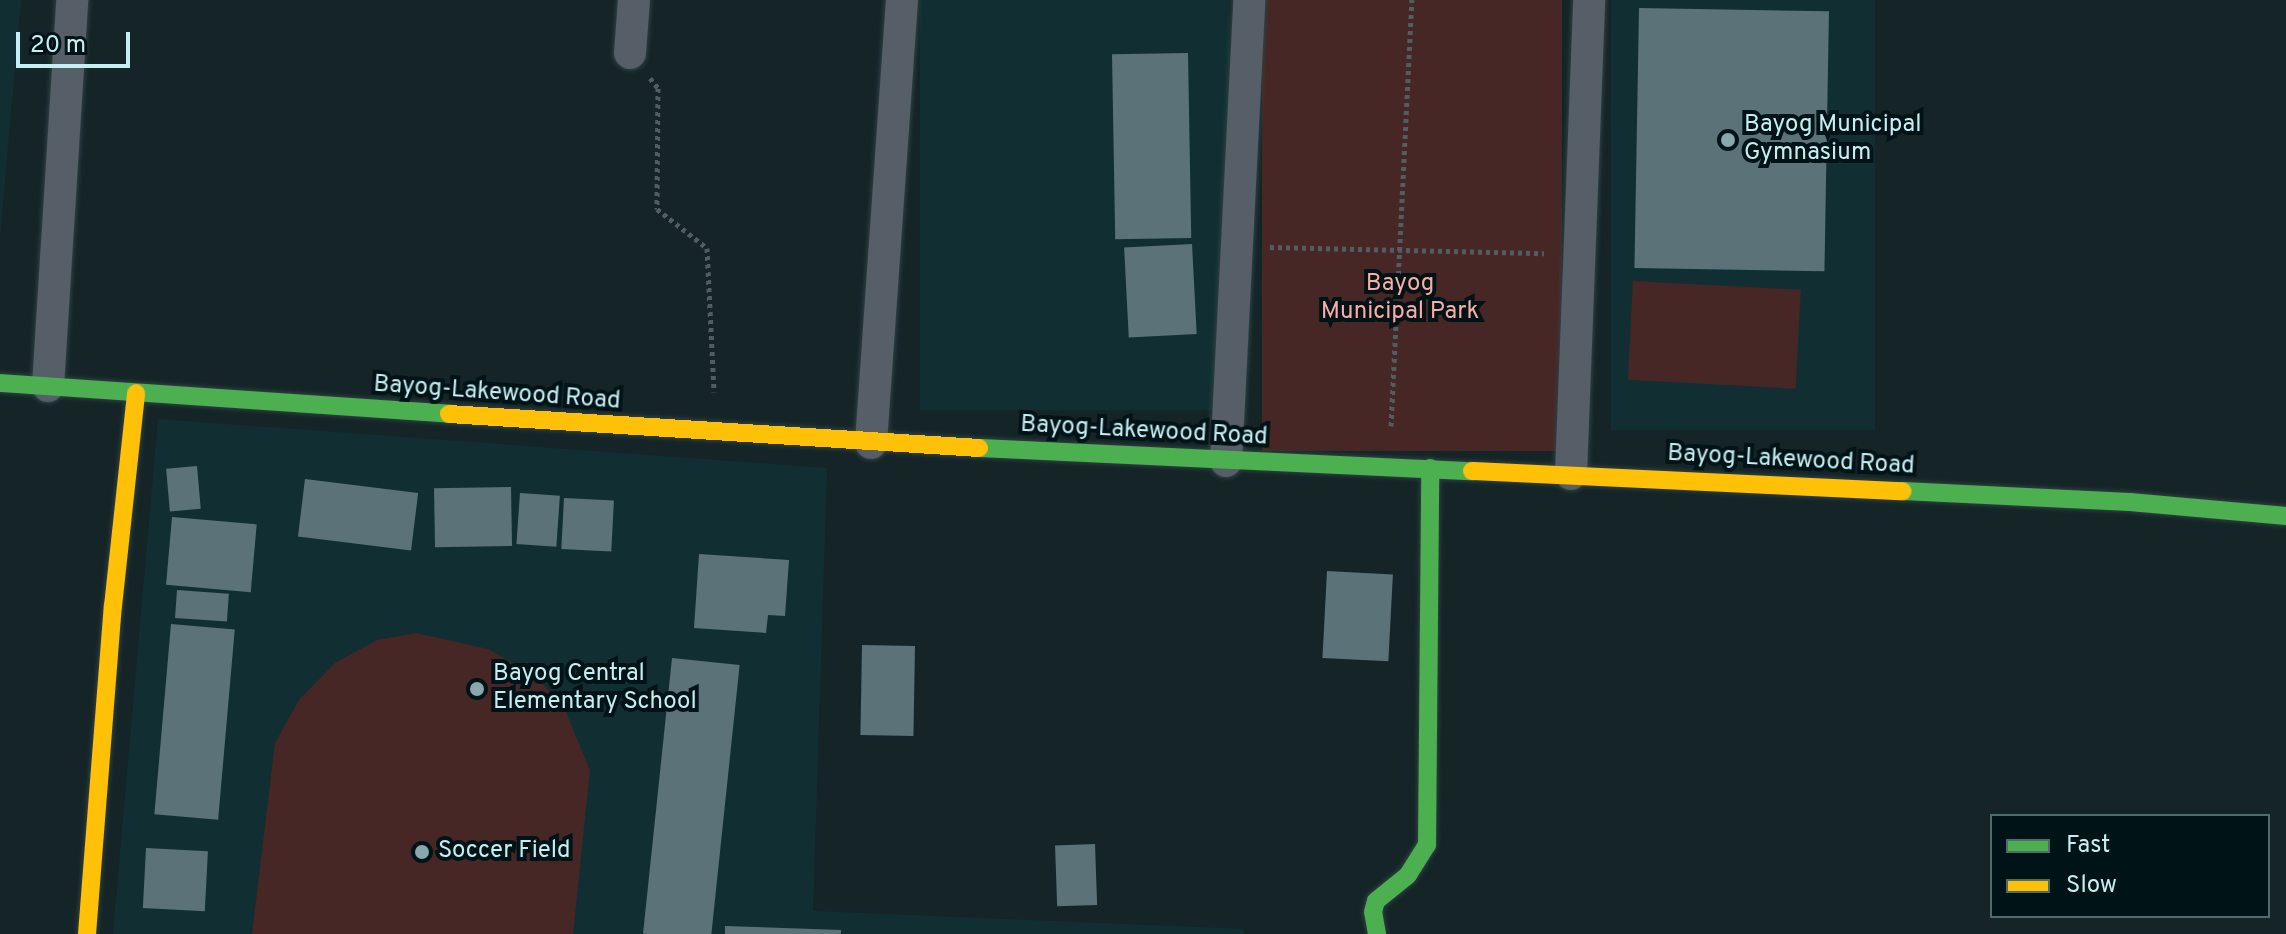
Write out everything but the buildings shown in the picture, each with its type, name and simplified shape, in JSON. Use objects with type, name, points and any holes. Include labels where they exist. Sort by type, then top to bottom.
[{"type":"main road","name":"Bayog-Lakewood Road","points":[[0,383],[871,443],[2130,502],[2286,516]]},
{"type":"main road","points":[[87,934],[113,606],[136,393]]},
{"type":"main road","points":[[1377,934],[1373,912],[1376,901],[1408,875],[1427,845],[1430,468]]},
{"type":"street","points":[[48,386],[72,0]]},
{"type":"street","points":[[630,53],[634,0]]},
{"type":"street","points":[[871,443],[902,0]]},
{"type":"street","points":[[1226,461],[1249,0]]},
{"type":"street","points":[[1571,474],[1589,0]]},
{"type":"path","points":[[1389,467],[1412,0]]},
{"type":"path","points":[[630,53],[658,88],[657,209],[707,248],[716,433]]},
{"type":"path","points":[[1237,246],[1577,253]]},
{"type":"shaded area","points":[[0,0],[21,0],[0,236]]},
{"type":"shaded area","points":[[920,0],[1229,0],[1229,410],[920,410]]},
{"type":"shaded area","points":[[1611,0],[1875,0],[1875,430],[1611,430]]},
{"type":"shaded area","name":"Bayog Central Elementary School","points":[[158,419],[827,468],[813,911],[1243,929],[1244,934],[113,934]]},
{"type":"green space","name":"Bayog Municipal Park","points":[[1262,0],[1562,0],[1562,451],[1262,451]]},
{"type":"green space","points":[[1633,281],[1801,290],[1796,389],[1628,380]]},
{"type":"green space","name":"Soccer Field","points":[[416,633],[488,649],[535,675],[565,710],[590,770],[573,934],[252,934],[275,743],[299,700],[335,663],[377,640]]},
{"type":"traffic: fast","points":[[0,383],[449,414]]},
{"type":"traffic: fast","points":[[979,448],[1472,471]]},
{"type":"traffic: fast","points":[[1377,934],[1373,912],[1376,901],[1408,875],[1427,845],[1430,468]]},
{"type":"traffic: fast","points":[[1903,491],[2130,502],[2286,516]]},
{"type":"traffic: slow","points":[[87,934],[113,606],[136,393]]},
{"type":"traffic: slow","points":[[449,414],[979,448]]},
{"type":"traffic: slow","points":[[1472,471],[1903,491]]},
{"type":"place","name":"Bayog Municipal Gymnasium","points":[[1728,140]]},
{"type":"place","name":"Bayog Central Elementary School","points":[[477,689]]},
{"type":"place","name":"Soccer Field","points":[[422,852]]}]
